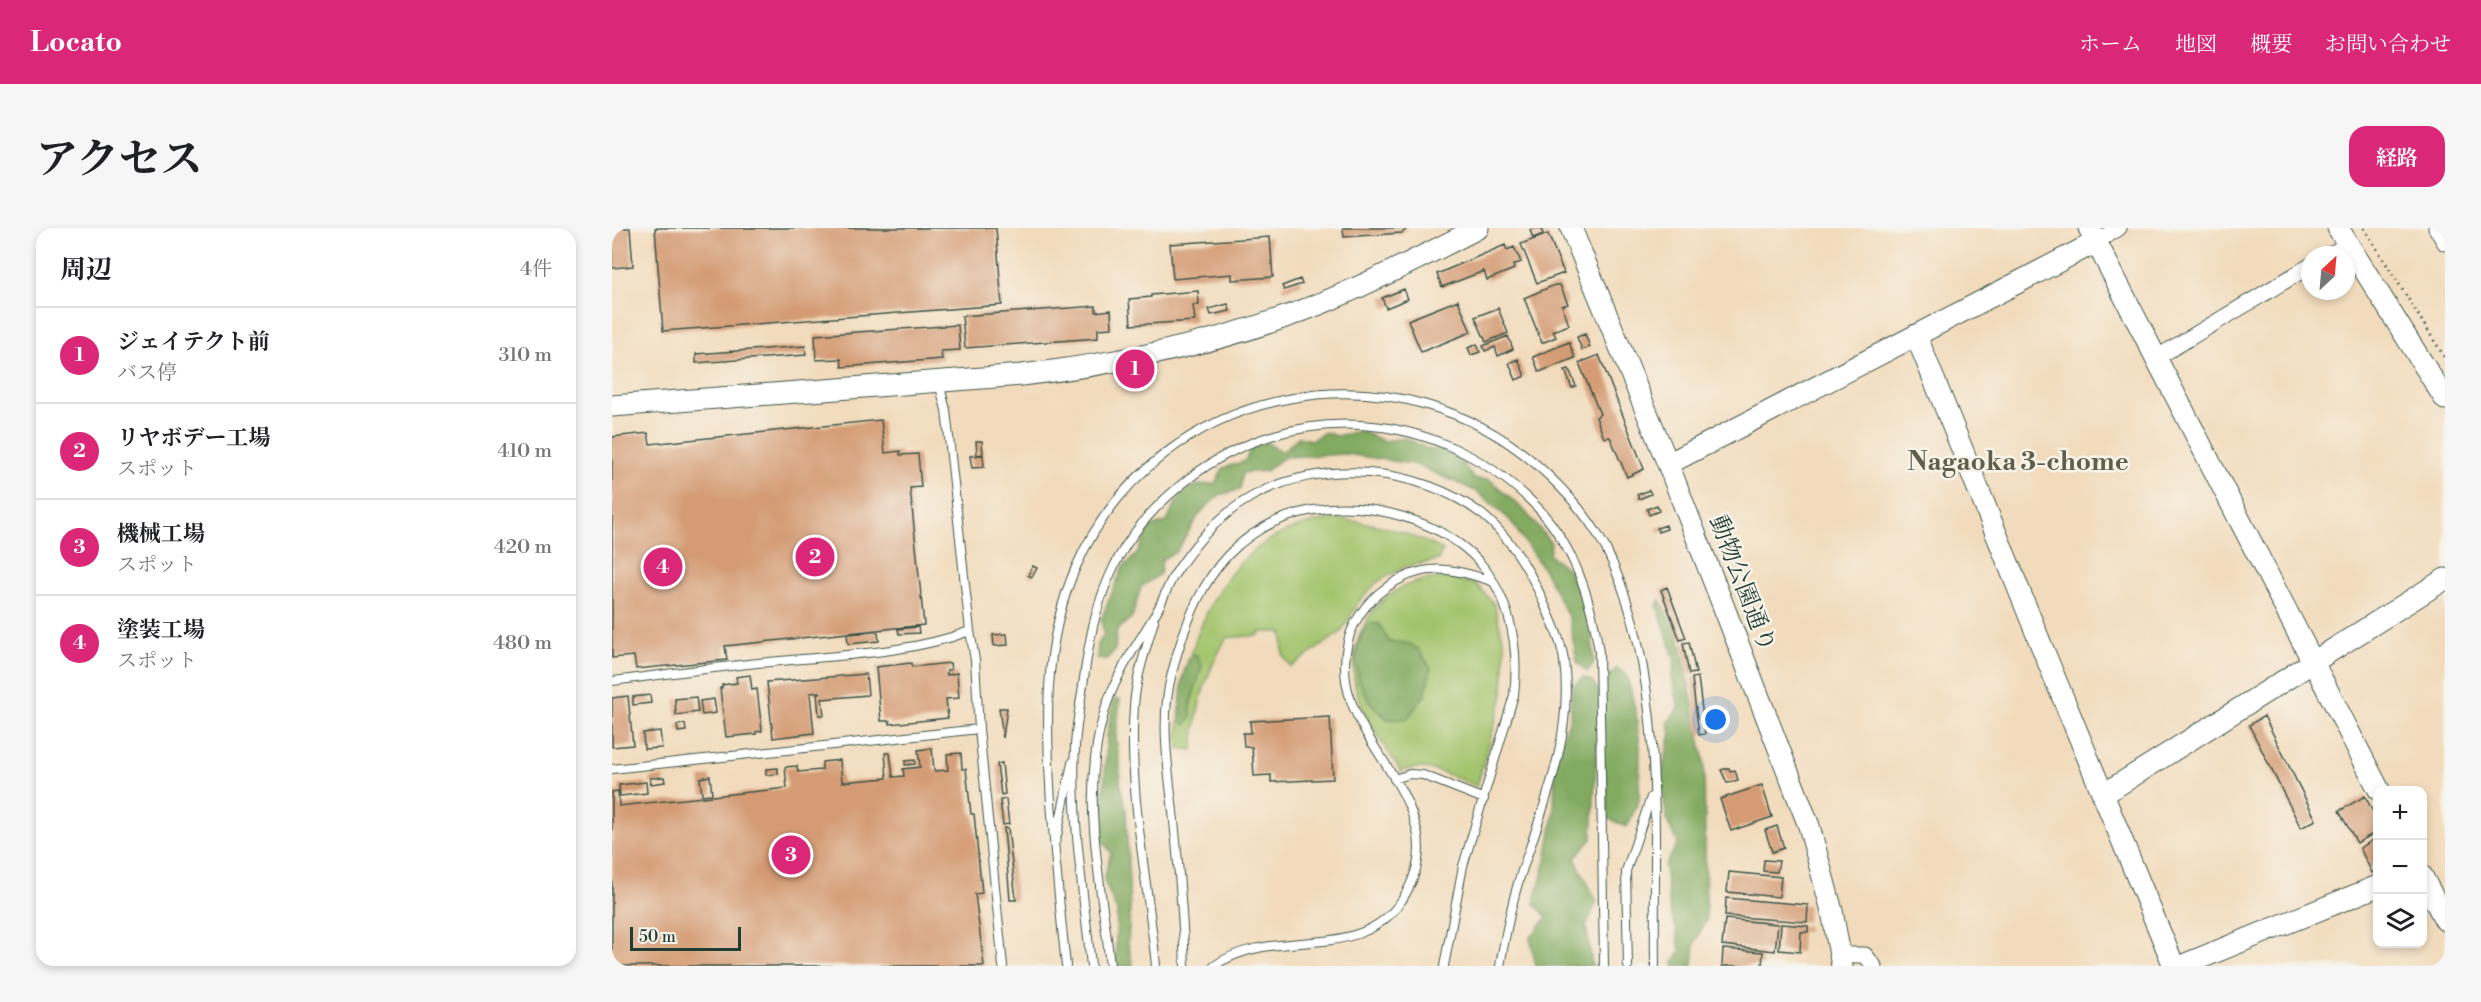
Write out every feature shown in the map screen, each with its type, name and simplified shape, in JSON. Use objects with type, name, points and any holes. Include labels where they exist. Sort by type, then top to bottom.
[{"type":"street","points":[[612,406],[1069,369],[1193,344],[1320,304],[1377,279],[1478,228]]},
{"type":"street","name":"動物公園通り","points":[[1571,228],[1668,464],[1809,825],[1842,960]]},
{"type":"street","points":[[1668,464],[1916,334],[2092,235],[2119,228]]},
{"type":"street","points":[[2436,228],[2445,243]]},
{"type":"street","points":[[2092,235],[2377,786]]},
{"type":"street","points":[[2343,236],[2445,399]]},
{"type":"street","points":[[2156,358],[2301,271]]},
{"type":"street","points":[[1916,334],[2174,966]]},
{"type":"street","points":[[2104,794],[2445,579]]},
{"type":"street","points":[[2427,886],[2445,920]]},
{"type":"street","points":[[2181,966],[2373,888]]},
{"type":"street","points":[[1842,960],[1865,955],[1874,966]]},
{"type":"lane","points":[[939,381],[946,410],[975,660],[979,729],[1003,966]]},
{"type":"lane","points":[[1066,966],[1054,850],[1047,726],[1050,670],[1054,640],[1068,588],[1094,533],[1119,497],[1139,476],[1185,438],[1211,423],[1250,407],[1314,394],[1355,393],[1390,396],[1438,407],[1476,423],[1505,439],[1536,462],[1564,490],[1584,514],[1604,545],[1631,613],[1639,643],[1647,700],[1653,790],[1655,966]]},
{"type":"lane","points":[[1054,850],[1075,747],[1092,626],[1098,604],[1126,545],[1146,517],[1175,489],[1215,459],[1262,438],[1290,430],[1345,424],[1400,430],[1456,448],[1507,480],[1531,500],[1546,518],[1572,558],[1585,588],[1594,618],[1600,685],[1604,966]]},
{"type":"lane","points":[[1110,966],[1092,825],[1097,744],[1102,718],[1126,658],[1157,611],[1172,579],[1191,549],[1208,530],[1249,498],[1293,478],[1326,472],[1360,472],[1395,478],[1451,496],[1484,516],[1525,563],[1557,633],[1564,658],[1566,683],[1562,740],[1556,768],[1509,916],[1500,966]]},
{"type":"lane","points":[[1185,966],[1182,897],[1166,740],[1166,710],[1178,654],[1199,599],[1215,570],[1238,545],[1270,524],[1307,510],[1342,506],[1368,508],[1398,515],[1448,535],[1473,555],[1494,582],[1514,635],[1515,681],[1507,723],[1463,866],[1444,966]]},
{"type":"lane","points":[[1214,966],[1244,951],[1263,947],[1343,943],[1374,930],[1389,917],[1411,885],[1417,867],[1419,849],[1413,815],[1407,798],[1361,724],[1346,688],[1343,670],[1350,634],[1365,607],[1378,593],[1409,574],[1444,569],[1465,572],[1494,582]]},
{"type":"lane","points":[[1156,966],[1142,852],[1134,728],[1138,677],[1157,611]]},
{"type":"lane","points":[[612,681],[762,662],[886,651],[943,641],[970,631]]},
{"type":"lane","points":[[612,769],[979,729]]},
{"type":"lane","points":[[1075,747],[1077,828],[1091,966]]},
{"type":"lane","points":[[1394,779],[1410,774],[1423,775],[1484,799]]},
{"type":"lane","points":[[1628,966],[1626,871],[1653,790]]},
{"type":"path","points":[[2364,228],[2445,358]]},
{"type":"green space","points":[[1360,431],[1384,441],[1406,438],[1429,450],[1441,449],[1458,457],[1474,479],[1489,479],[1524,510],[1551,543],[1549,555],[1570,571],[1590,615],[1594,662],[1587,672],[1577,662],[1569,618],[1545,572],[1510,520],[1476,491],[1414,464],[1346,454],[1285,457],[1265,471],[1242,473],[1240,490],[1219,495],[1200,513],[1176,552],[1162,559],[1160,574],[1141,587],[1132,617],[1117,630],[1115,650],[1106,660],[1097,658],[1098,644],[1104,634],[1101,620],[1123,567],[1137,554],[1150,527],[1167,522],[1184,492],[1196,486],[1215,484],[1223,468],[1245,461],[1251,448],[1265,442],[1283,452],[1298,437],[1312,440],[1325,432],[1336,436]]},
{"type":"green space","points":[[1330,519],[1388,528],[1416,537],[1443,550],[1438,560],[1404,567],[1377,582],[1359,601],[1341,632],[1291,667],[1283,655],[1282,632],[1260,632],[1259,635],[1226,638],[1212,666],[1203,692],[1196,719],[1193,750],[1179,748],[1180,703],[1189,660],[1199,631],[1220,588],[1248,556],[1265,543],[1284,532]]},
{"type":"green space","points":[[1443,577],[1476,584],[1494,604],[1505,646],[1503,695],[1477,786],[1429,769],[1419,768],[1401,772],[1368,719],[1355,685],[1355,651],[1367,621],[1377,607],[1403,587]]},
{"type":"green space","points":[[1660,599],[1681,644],[1704,761],[1706,921],[1695,942],[1693,966],[1674,966],[1673,964],[1680,951],[1676,927],[1670,912],[1665,866],[1678,843],[1667,821],[1661,776],[1671,733],[1668,722],[1679,708],[1672,677],[1675,661],[1657,605]]},
{"type":"green space","points":[[1370,623],[1379,624],[1389,642],[1411,644],[1415,647],[1431,669],[1425,695],[1407,719],[1387,719],[1369,701],[1363,690],[1356,655],[1363,632]]},
{"type":"green space","points":[[1191,655],[1197,655],[1202,666],[1191,702],[1191,717],[1186,725],[1182,722],[1182,688],[1184,671]]},
{"type":"green space","points":[[1617,668],[1627,676],[1636,713],[1640,746],[1639,801],[1627,827],[1607,818],[1607,781],[1597,741],[1592,839],[1575,858],[1597,902],[1586,925],[1592,966],[1536,966],[1530,938],[1547,917],[1534,903],[1546,861],[1554,813],[1555,758],[1570,719],[1572,687],[1583,677],[1592,681],[1598,690],[1603,690],[1608,677]]},
{"type":"green space","points":[[1120,699],[1116,740],[1120,764],[1120,785],[1126,809],[1130,911],[1128,943],[1133,966],[1115,966],[1117,911],[1104,880],[1111,853],[1101,838],[1107,736],[1114,700]]},
{"type":"building","points":[[612,228],[630,228],[633,266],[612,268]]},
{"type":"building","points":[[655,228],[996,228],[1002,305],[663,331]]},
{"type":"building","points":[[1343,228],[1408,228],[1402,233],[1344,237]]},
{"type":"building","points":[[1541,228],[1543,234],[1533,238],[1530,230]]},
{"type":"building","points":[[1548,234],[1564,273],[1537,283],[1521,244]]},
{"type":"building","points":[[1270,237],[1273,277],[1232,280],[1232,274],[1173,279],[1170,244]]},
{"type":"building","points":[[1505,245],[1507,250],[1514,247],[1521,262],[1513,265],[1514,269],[1487,280],[1484,271],[1442,287],[1437,274]]},
{"type":"building","points":[[1300,279],[1302,284],[1284,290],[1282,286]]},
{"type":"building","points":[[1560,285],[1568,304],[1562,306],[1569,325],[1553,331],[1556,337],[1542,343],[1524,298]]},
{"type":"building","points":[[1404,289],[1408,299],[1386,308],[1382,298]]},
{"type":"building","points":[[1198,291],[1199,305],[1193,305],[1195,321],[1131,325],[1129,299]]},
{"type":"building","points":[[1458,300],[1471,332],[1421,352],[1408,320]]},
{"type":"building","points":[[1228,304],[1230,311],[1211,315],[1209,309]]},
{"type":"building","points":[[1096,306],[1096,312],[1111,310],[1112,328],[1098,329],[1098,338],[965,348],[962,316]]},
{"type":"building","points":[[1498,308],[1508,333],[1486,342],[1475,317]]},
{"type":"building","points":[[958,325],[960,350],[941,351],[942,359],[842,367],[841,359],[816,360],[815,335]]},
{"type":"building","points":[[1585,334],[1590,347],[1582,350],[1577,337]]},
{"type":"building","points":[[1508,336],[1513,349],[1498,356],[1495,347],[1485,351],[1483,346]]},
{"type":"building","points":[[1569,342],[1575,358],[1539,372],[1533,357]]},
{"type":"building","points":[[1477,344],[1480,352],[1471,355],[1468,348]]},
{"type":"building","points":[[805,346],[806,355],[696,363],[696,354]]},
{"type":"building","points":[[1599,355],[1644,469],[1627,477],[1610,437],[1604,438],[1596,417],[1600,414],[1579,363]]},
{"type":"building","points":[[1518,359],[1525,376],[1516,380],[1509,363]]},
{"type":"building","points":[[1569,369],[1576,386],[1572,388],[1565,370]]},
{"type":"building","points":[[881,420],[885,453],[900,451],[900,455],[918,454],[921,487],[910,488],[924,625],[725,646],[727,660],[636,669],[634,656],[612,658],[612,437],[648,433],[650,444]]},
{"type":"building","points":[[976,441],[982,441],[983,454],[977,455]]},
{"type":"building","points":[[983,455],[984,467],[972,468],[970,456]]},
{"type":"building","points":[[1649,490],[1651,494],[1639,499],[1637,495]]},
{"type":"building","points":[[1657,505],[1659,511],[1649,515],[1647,509]]},
{"type":"building","points":[[1666,525],[1667,529],[1658,532],[1657,528]]},
{"type":"building","points":[[1033,566],[1037,568],[1032,577],[1028,575]]},
{"type":"building","points":[[1667,587],[1686,638],[1680,640],[1661,590]]},
{"type":"building","points":[[918,627],[919,633],[899,634],[898,629]]},
{"type":"building","points":[[878,632],[879,641],[848,644],[847,634]]},
{"type":"building","points":[[1007,634],[1008,645],[994,646],[993,635]]},
{"type":"building","points":[[1689,642],[1696,673],[1689,674],[1683,643]]},
{"type":"building","points":[[911,663],[912,667],[950,663],[951,670],[947,670],[947,675],[957,673],[959,698],[946,699],[948,718],[890,724],[890,721],[881,721],[876,667]]},
{"type":"building","points":[[866,674],[868,695],[822,699],[824,715],[819,715],[817,694],[821,692],[810,693],[814,733],[773,738],[767,682]]},
{"type":"building","points":[[750,675],[752,690],[757,689],[762,731],[756,734],[726,737],[720,688],[722,685],[737,683],[736,677]]},
{"type":"building","points":[[1698,677],[1705,734],[1699,735],[1692,678]]},
{"type":"building","points":[[650,695],[651,703],[633,705],[633,697]]},
{"type":"building","points":[[628,696],[633,745],[612,747],[612,698]]},
{"type":"building","points":[[696,697],[698,712],[676,715],[675,699]]},
{"type":"building","points":[[714,699],[716,713],[702,715],[700,701]]},
{"type":"building","points":[[999,708],[1007,708],[1003,738]]},
{"type":"building","points":[[2264,716],[2316,820],[2301,828],[2249,725]]},
{"type":"building","points":[[1330,717],[1333,779],[1271,782],[1271,775],[1254,776],[1252,747],[1244,747],[1243,733],[1251,733],[1250,721]]},
{"type":"building","points":[[685,724],[686,731],[678,732],[677,725]]},
{"type":"building","points":[[660,731],[662,748],[644,749],[643,733]]},
{"type":"building","points":[[932,748],[934,771],[948,770],[947,754],[961,753],[962,769],[966,769],[971,814],[974,814],[982,893],[975,894],[984,966],[612,966],[612,792],[618,791],[619,806],[787,788],[785,767],[797,766],[798,772],[822,770],[822,762],[840,760],[842,782],[887,778],[885,753],[890,753],[893,777],[904,776],[903,769],[920,767],[918,750]]},
{"type":"building","points":[[915,760],[915,764],[905,765],[905,761]]},
{"type":"building","points":[[1002,763],[1005,794],[1001,795],[997,764]]},
{"type":"building","points":[[778,768],[778,774],[766,775],[766,769]]},
{"type":"building","points":[[1729,768],[1730,771],[1735,770],[1738,780],[1727,783],[1721,770]]},
{"type":"building","points":[[710,776],[712,794],[702,795],[700,778]]},
{"type":"building","points":[[664,777],[665,782],[651,784],[650,778]]},
{"type":"building","points":[[646,782],[647,793],[620,796],[619,785]]},
{"type":"building","points":[[1762,785],[1772,817],[1731,831],[1720,799]]},
{"type":"building","points":[[2365,796],[2373,812],[2373,834],[2357,843],[2339,811]]},
{"type":"building","points":[[1006,799],[1009,824],[1003,825],[1000,800]]},
{"type":"building","points":[[1777,826],[1784,848],[1772,852],[1765,830]]},
{"type":"building","points":[[1004,828],[1008,828],[1016,900],[1010,900]]},
{"type":"building","points":[[2373,840],[2373,872],[2372,873],[2360,848]]},
{"type":"building","points":[[1764,860],[1779,861],[1777,872],[1763,871]]},
{"type":"building","points":[[1729,872],[1781,877],[1779,897],[1727,892]]},
{"type":"building","points":[[1726,898],[1808,905],[1807,922],[1725,916]]},
{"type":"building","points":[[1725,919],[1778,924],[1775,951],[1722,945]]},
{"type":"building","points":[[1781,924],[1808,926],[1808,932],[1801,932],[1800,952],[1779,950]]},
{"type":"building","points":[[1723,949],[1763,952],[1762,966],[1722,966]]},
{"type":"place","name":"ジェイテクト前","points":[[1135,369]]},
{"type":"place","name":"リヤボデー工場","points":[[815,557]]},
{"type":"place","name":"塗装工場","points":[[663,567]]},
{"type":"place","name":"機械工場","points":[[791,855]]},
{"type":"district","name":"Nagaoka 3-chome","points":[[2018,462]]}]
